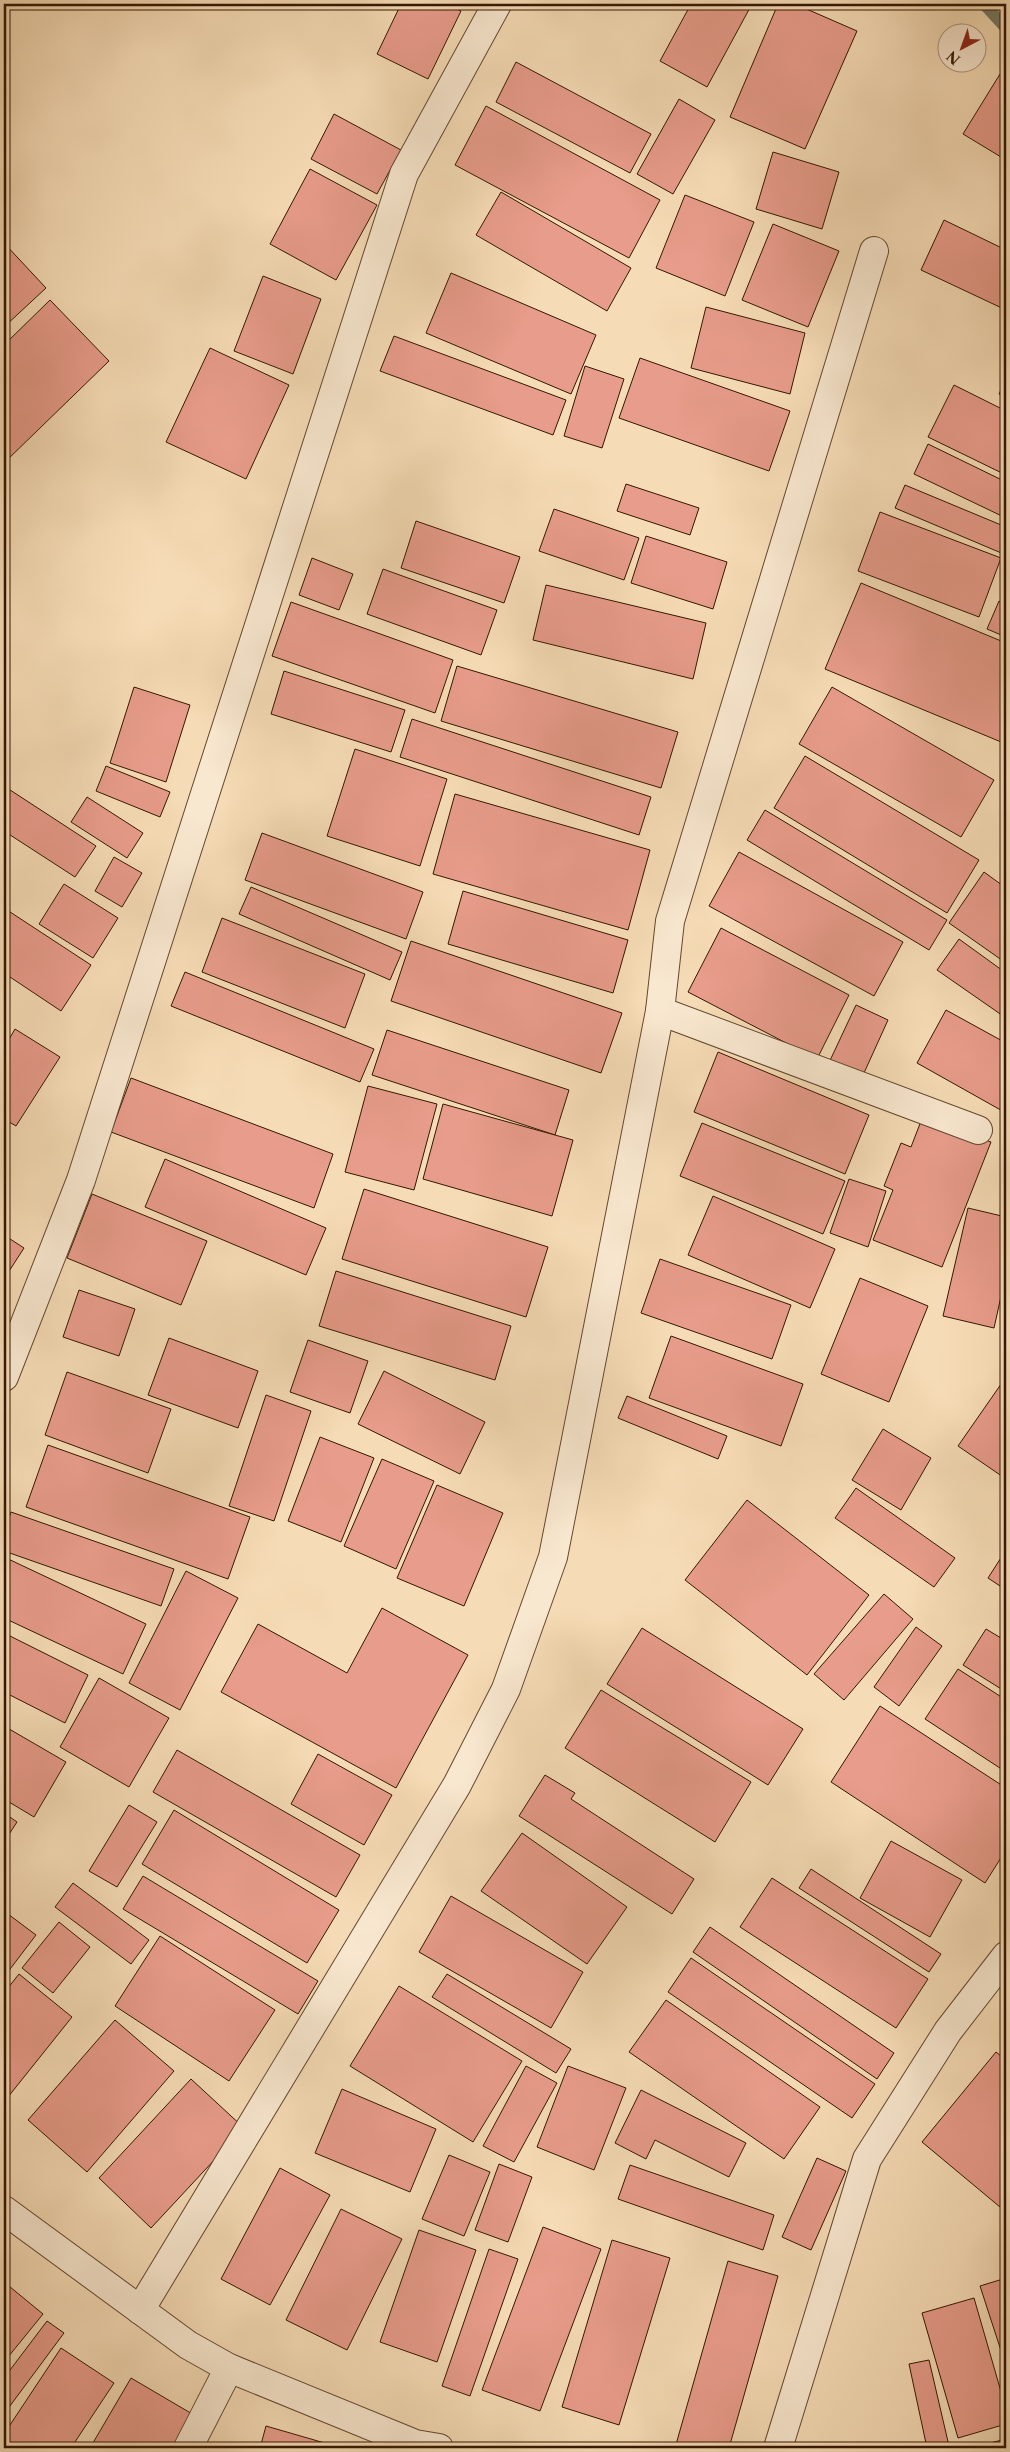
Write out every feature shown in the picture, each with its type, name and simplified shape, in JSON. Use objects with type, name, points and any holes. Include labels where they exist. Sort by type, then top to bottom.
[{"type":"street","points":[[4,1377],[81,1180],[404,174],[497,4]]},
{"type":"street","points":[[140,2310],[457,1785],[506,1689],[553,1557],[660,1011],[670,921],[874,251]]},
{"type":"street","points":[[660,1011],[978,1130]]},
{"type":"street","points":[[778,2448],[867,2158],[948,2031],[1006,1956]]},
{"type":"street","points":[[4,2210],[188,2344],[229,2368],[416,2444],[439,2448]]},
{"type":"street","points":[[188,2448],[229,2368]]},
{"type":"building","points":[[401,4],[446,4],[461,11],[428,79],[377,54]]},
{"type":"building","points":[[691,4],[752,4],[707,87],[660,61]]},
{"type":"building","points":[[778,4],[795,4],[857,31],[805,149],[730,117]]},
{"type":"building","points":[[516,62],[651,134],[630,173],[496,102]]},
{"type":"building","points":[[1000,74],[1006,78],[1006,160],[963,134]]},
{"type":"building","points":[[679,99],[715,120],[673,194],[637,174]]},
{"type":"building","points":[[486,106],[660,200],[629,258],[455,165]]},
{"type":"building","points":[[334,114],[401,150],[377,194],[311,159]]},
{"type":"building","points":[[773,152],[839,172],[822,229],[756,209]]},
{"type":"building","points":[[310,169],[377,205],[336,280],[270,244]]},
{"type":"building","points":[[501,192],[631,268],[607,311],[476,235]]},
{"type":"building","points":[[685,195],[754,222],[725,296],[656,268]]},
{"type":"building","points":[[944,220],[1006,250],[1006,310],[921,270]]},
{"type":"building","points":[[773,224],[839,251],[808,327],[742,300]]},
{"type":"building","points":[[4,243],[46,288],[4,327]]},
{"type":"building","points":[[451,273],[596,335],[571,394],[426,333]]},
{"type":"building","points":[[263,276],[321,299],[293,374],[234,351]]},
{"type":"building","points":[[50,300],[109,361],[4,463],[4,345]]},
{"type":"building","points":[[706,307],[805,333],[790,394],[691,368]]},
{"type":"building","points":[[394,336],[566,400],[553,435],[380,371]]},
{"type":"building","points":[[210,348],[289,385],[246,479],[166,442]]},
{"type":"building","points":[[640,358],[790,411],[769,471],[619,418]]},
{"type":"building","points":[[585,366],[624,379],[602,448],[564,436]]},
{"type":"building","points":[[1006,380],[1006,397],[999,394]]},
{"type":"building","points":[[954,385],[1006,411],[1006,475],[928,437]]},
{"type":"building","points":[[928,444],[1006,482],[1006,518],[914,474]]},
{"type":"building","points":[[626,484],[699,508],[690,535],[617,511]]},
{"type":"building","points":[[905,485],[1006,527],[1006,555],[895,508]]},
{"type":"building","points":[[554,509],[639,538],[624,580],[539,551]]},
{"type":"building","points":[[880,512],[1001,558],[979,617],[858,571]]},
{"type":"building","points":[[416,521],[520,557],[504,603],[401,568]]},
{"type":"building","points":[[646,536],[727,562],[713,609],[631,583]]},
{"type":"building","points":[[312,558],[353,574],[339,610],[299,595]]},
{"type":"building","points":[[383,569],[497,610],[481,655],[367,614]]},
{"type":"building","points":[[861,583],[1006,643],[1006,744],[825,669]]},
{"type":"building","points":[[546,585],[706,623],[693,679],[533,640]]},
{"type":"building","points":[[999,601],[1006,605],[1006,637],[987,629]]},
{"type":"building","points":[[291,602],[453,660],[435,713],[272,656]]},
{"type":"building","points":[[457,666],[678,732],[661,788],[441,721]]},
{"type":"building","points":[[284,671],[405,710],[391,752],[271,714]]},
{"type":"building","points":[[134,687],[190,705],[166,782],[110,763]]},
{"type":"building","points":[[832,687],[994,780],[961,837],[799,744]]},
{"type":"building","points":[[412,719],[651,797],[639,835],[400,757]]},
{"type":"building","points":[[355,749],[447,779],[420,866],[327,836]]},
{"type":"building","points":[[805,756],[979,860],[947,913],[774,808]]},
{"type":"building","points":[[106,766],[170,792],[160,817],[96,791]]},
{"type":"building","points":[[4,786],[96,846],[75,877],[4,831]]},
{"type":"building","points":[[455,794],[650,850],[628,930],[433,874]]},
{"type":"building","points":[[87,797],[143,833],[127,858],[71,822]]},
{"type":"building","points":[[765,810],[947,920],[929,950],[747,840]]},
{"type":"building","points":[[262,833],[423,892],[406,939],[245,880]]},
{"type":"building","points":[[739,852],[903,942],[874,996],[709,906]]},
{"type":"building","points":[[114,857],[142,873],[122,907],[95,891]]},
{"type":"building","points":[[984,872],[1006,888],[1006,963],[949,923]]},
{"type":"building","points":[[64,884],[118,918],[93,958],[39,924]]},
{"type":"building","points":[[251,887],[402,952],[390,980],[239,914]]},
{"type":"building","points":[[463,891],[628,940],[613,993],[448,944]]},
{"type":"building","points":[[4,908],[91,965],[61,1011],[4,973]]},
{"type":"building","points":[[222,918],[365,974],[345,1028],[202,972]]},
{"type":"building","points":[[721,928],[849,995],[817,1059],[688,992]]},
{"type":"building","points":[[959,939],[1006,973],[1006,1018],[937,970]]},
{"type":"building","points":[[411,941],[622,1013],[601,1073],[391,1001]]},
{"type":"building","points":[[185,972],[374,1049],[360,1082],[171,1006]]},
{"type":"building","points":[[856,1005],[888,1020],[859,1084],[826,1069]]},
{"type":"building","points":[[946,1010],[1006,1043],[1006,1113],[917,1063]]},
{"type":"building","points":[[15,1029],[60,1057],[16,1126],[4,1119],[4,1048]]},
{"type":"building","points":[[387,1030],[569,1090],[555,1135],[372,1075]]},
{"type":"building","points":[[718,1052],[869,1115],[845,1174],[694,1112]]},
{"type":"building","points":[[131,1078],[333,1154],[314,1208],[111,1132]]},
{"type":"building","points":[[368,1086],[437,1104],[414,1190],[345,1172]]},
{"type":"building","points":[[443,1104],[573,1140],[552,1216],[423,1179]]},
{"type":"building","points":[[923,1116],[991,1142],[942,1267],[873,1240],[893,1190],[884,1186],[901,1143],[911,1147]]},
{"type":"building","points":[[702,1123],[845,1181],[823,1234],[680,1176]]},
{"type":"building","points":[[165,1159],[326,1228],[306,1275],[145,1207]]},
{"type":"building","points":[[849,1179],[886,1191],[868,1247],[830,1233]]},
{"type":"building","points":[[364,1189],[548,1247],[526,1317],[342,1259]]},
{"type":"building","points":[[92,1194],[207,1241],[181,1305],[67,1258]]},
{"type":"building","points":[[713,1196],[835,1249],[810,1308],[688,1255]]},
{"type":"building","points":[[968,1208],[1006,1217],[1006,1274],[994,1328],[943,1316]]},
{"type":"building","points":[[4,1235],[24,1248],[4,1279]]},
{"type":"building","points":[[660,1259],[791,1305],[772,1359],[641,1313]]},
{"type":"building","points":[[336,1271],[511,1326],[495,1380],[319,1326]]},
{"type":"building","points":[[860,1278],[928,1306],[889,1402],[821,1374]]},
{"type":"building","points":[[79,1290],[135,1309],[119,1356],[63,1337]]},
{"type":"building","points":[[671,1336],[803,1384],[781,1446],[649,1398]]},
{"type":"building","points":[[169,1338],[258,1371],[238,1428],[148,1395]]},
{"type":"building","points":[[308,1340],[368,1361],[350,1413],[290,1392]]},
{"type":"building","points":[[384,1371],[485,1422],[460,1474],[358,1424]]},
{"type":"building","points":[[67,1372],[171,1409],[148,1473],[45,1435]]},
{"type":"building","points":[[1006,1377],[1006,1479],[958,1446]]},
{"type":"building","points":[[266,1395],[311,1411],[274,1521],[229,1506]]},
{"type":"building","points":[[627,1396],[727,1436],[718,1459],[618,1418]]},
{"type":"building","points":[[883,1429],[931,1458],[901,1510],[852,1480]]},
{"type":"building","points":[[320,1437],[374,1458],[341,1542],[288,1521]]},
{"type":"building","points":[[48,1445],[250,1517],[228,1579],[26,1507]]},
{"type":"building","points":[[382,1459],[434,1481],[396,1569],[344,1546]]},
{"type":"building","points":[[437,1485],[503,1513],[464,1606],[397,1578]]},
{"type":"building","points":[[856,1488],[955,1558],[934,1587],[835,1518]]},
{"type":"building","points":[[747,1500],[869,1595],[807,1675],[685,1580]]},
{"type":"building","points":[[11,1512],[174,1569],[161,1606],[4,1551],[4,1532]]},
{"type":"building","points":[[1006,1550],[1006,1590],[988,1578]]},
{"type":"building","points":[[4,1557],[146,1624],[123,1674],[4,1618]]},
{"type":"building","points":[[186,1571],[238,1598],[180,1710],[129,1683]]},
{"type":"building","points":[[884,1594],[913,1619],[844,1700],[814,1674]]},
{"type":"building","points":[[382,1608],[468,1655],[396,1788],[221,1692],[258,1624],[347,1673]]},
{"type":"building","points":[[916,1627],[942,1646],[899,1706],[874,1687]]},
{"type":"building","points":[[642,1628],[803,1729],[768,1785],[607,1684]]},
{"type":"building","points":[[986,1629],[1006,1641],[1006,1692],[963,1665]]},
{"type":"building","points":[[4,1633],[88,1675],[65,1723],[4,1692]]},
{"type":"building","points":[[958,1669],[1006,1700],[1006,1772],[925,1719]]},
{"type":"building","points":[[99,1678],[169,1718],[129,1787],[60,1747]]},
{"type":"building","points":[[601,1690],[751,1782],[715,1842],[565,1748]]},
{"type":"building","points":[[880,1706],[1006,1788],[1006,1850],[985,1883],[831,1782]]},
{"type":"building","points":[[4,1726],[66,1762],[34,1817],[4,1799]]},
{"type":"building","points":[[177,1750],[360,1855],[336,1897],[153,1792]]},
{"type":"building","points":[[318,1754],[392,1795],[364,1845],[291,1804]]},
{"type":"building","points":[[545,1775],[575,1793],[571,1799],[694,1879],[672,1914],[519,1816]]},
{"type":"building","points":[[129,1805],[157,1822],[117,1887],[89,1871]]},
{"type":"building","points":[[174,1810],[339,1910],[307,1963],[142,1864]]},
{"type":"building","points":[[4,1813],[17,1822],[4,1842]]},
{"type":"building","points":[[522,1833],[627,1907],[587,1964],[481,1891]]},
{"type":"building","points":[[891,1841],[962,1880],[930,1937],[860,1898]]},
{"type":"building","points":[[811,1869],[941,1954],[929,1972],[799,1888]]},
{"type":"building","points":[[143,1876],[318,1981],[298,2014],[123,1909]]},
{"type":"building","points":[[772,1878],[928,1979],[896,2028],[740,1927]]},
{"type":"building","points":[[73,1883],[149,1940],[131,1964],[55,1907]]},
{"type":"building","points":[[451,1896],[583,1972],[551,2028],[419,1952]]},
{"type":"building","points":[[4,1911],[36,1935],[4,1977]]},
{"type":"building","points":[[59,1922],[90,1947],[53,1993],[22,1968]]},
{"type":"building","points":[[710,1927],[894,2053],[877,2079],[693,1952]]},
{"type":"building","points":[[160,1936],[275,2010],[229,2081],[115,2006]]},
{"type":"building","points":[[691,1958],[875,2084],[852,2118],[668,1992]]},
{"type":"building","points":[[19,1974],[72,2017],[4,2102],[4,1993]]},
{"type":"building","points":[[447,1974],[571,2049],[556,2073],[432,1997]]},
{"type":"building","points":[[399,1986],[522,2061],[473,2142],[350,2066]]},
{"type":"building","points":[[666,2000],[820,2107],[784,2159],[629,2052]]},
{"type":"building","points":[[115,2020],[174,2071],[87,2172],[28,2120]]},
{"type":"building","points":[[996,2052],[1006,2060],[1006,2212],[922,2142]]},
{"type":"building","points":[[526,2066],[557,2083],[514,2162],[483,2146]]},
{"type":"building","points":[[568,2066],[626,2088],[594,2170],[537,2147]]},
{"type":"building","points":[[191,2079],[244,2128],[151,2228],[99,2178]]},
{"type":"building","points":[[342,2089],[436,2129],[410,2192],[315,2153]]},
{"type":"building","points":[[641,2090],[746,2143],[729,2177],[655,2140],[646,2159],[615,2143]]},
{"type":"building","points":[[449,2155],[490,2172],[464,2236],[422,2219]]},
{"type":"building","points":[[817,2158],[846,2171],[811,2250],[782,2237]]},
{"type":"building","points":[[499,2164],[532,2177],[508,2242],[475,2230]]},
{"type":"building","points":[[630,2165],[774,2215],[763,2250],[618,2199]]},
{"type":"building","points":[[280,2168],[330,2195],[270,2305],[221,2279]]},
{"type":"building","points":[[341,2209],[402,2239],[347,2350],[286,2320]]},
{"type":"building","points":[[543,2227],[601,2249],[540,2411],[482,2390]]},
{"type":"building","points":[[419,2230],[476,2250],[437,2362],[380,2342]]},
{"type":"building","points":[[612,2240],[670,2258],[619,2425],[562,2407]]},
{"type":"building","points":[[489,2249],[518,2259],[470,2396],[442,2386]]},
{"type":"building","points":[[728,2261],[778,2276],[729,2448],[675,2448]]},
{"type":"building","points":[[1003,2279],[1006,2290],[1006,2366],[980,2286]]},
{"type":"building","points":[[4,2282],[43,2314],[4,2362]]},
{"type":"building","points":[[974,2298],[1006,2409],[1006,2424],[958,2438],[922,2313]]},
{"type":"building","points":[[47,2321],[64,2333],[4,2414],[4,2378]]},
{"type":"building","points":[[61,2348],[114,2383],[71,2448],[4,2448],[4,2434]]},
{"type":"building","points":[[929,2360],[949,2446],[938,2448],[927,2448],[909,2364]]},
{"type":"building","points":[[131,2378],[194,2415],[174,2448],[90,2448]]},
{"type":"building","points":[[266,2426],[342,2448],[260,2448]]},
{"type":"building","points":[[1006,2439],[1006,2448],[970,2448]]},
{"type":"waterway","points":[[984,4],[1006,28]]}]
